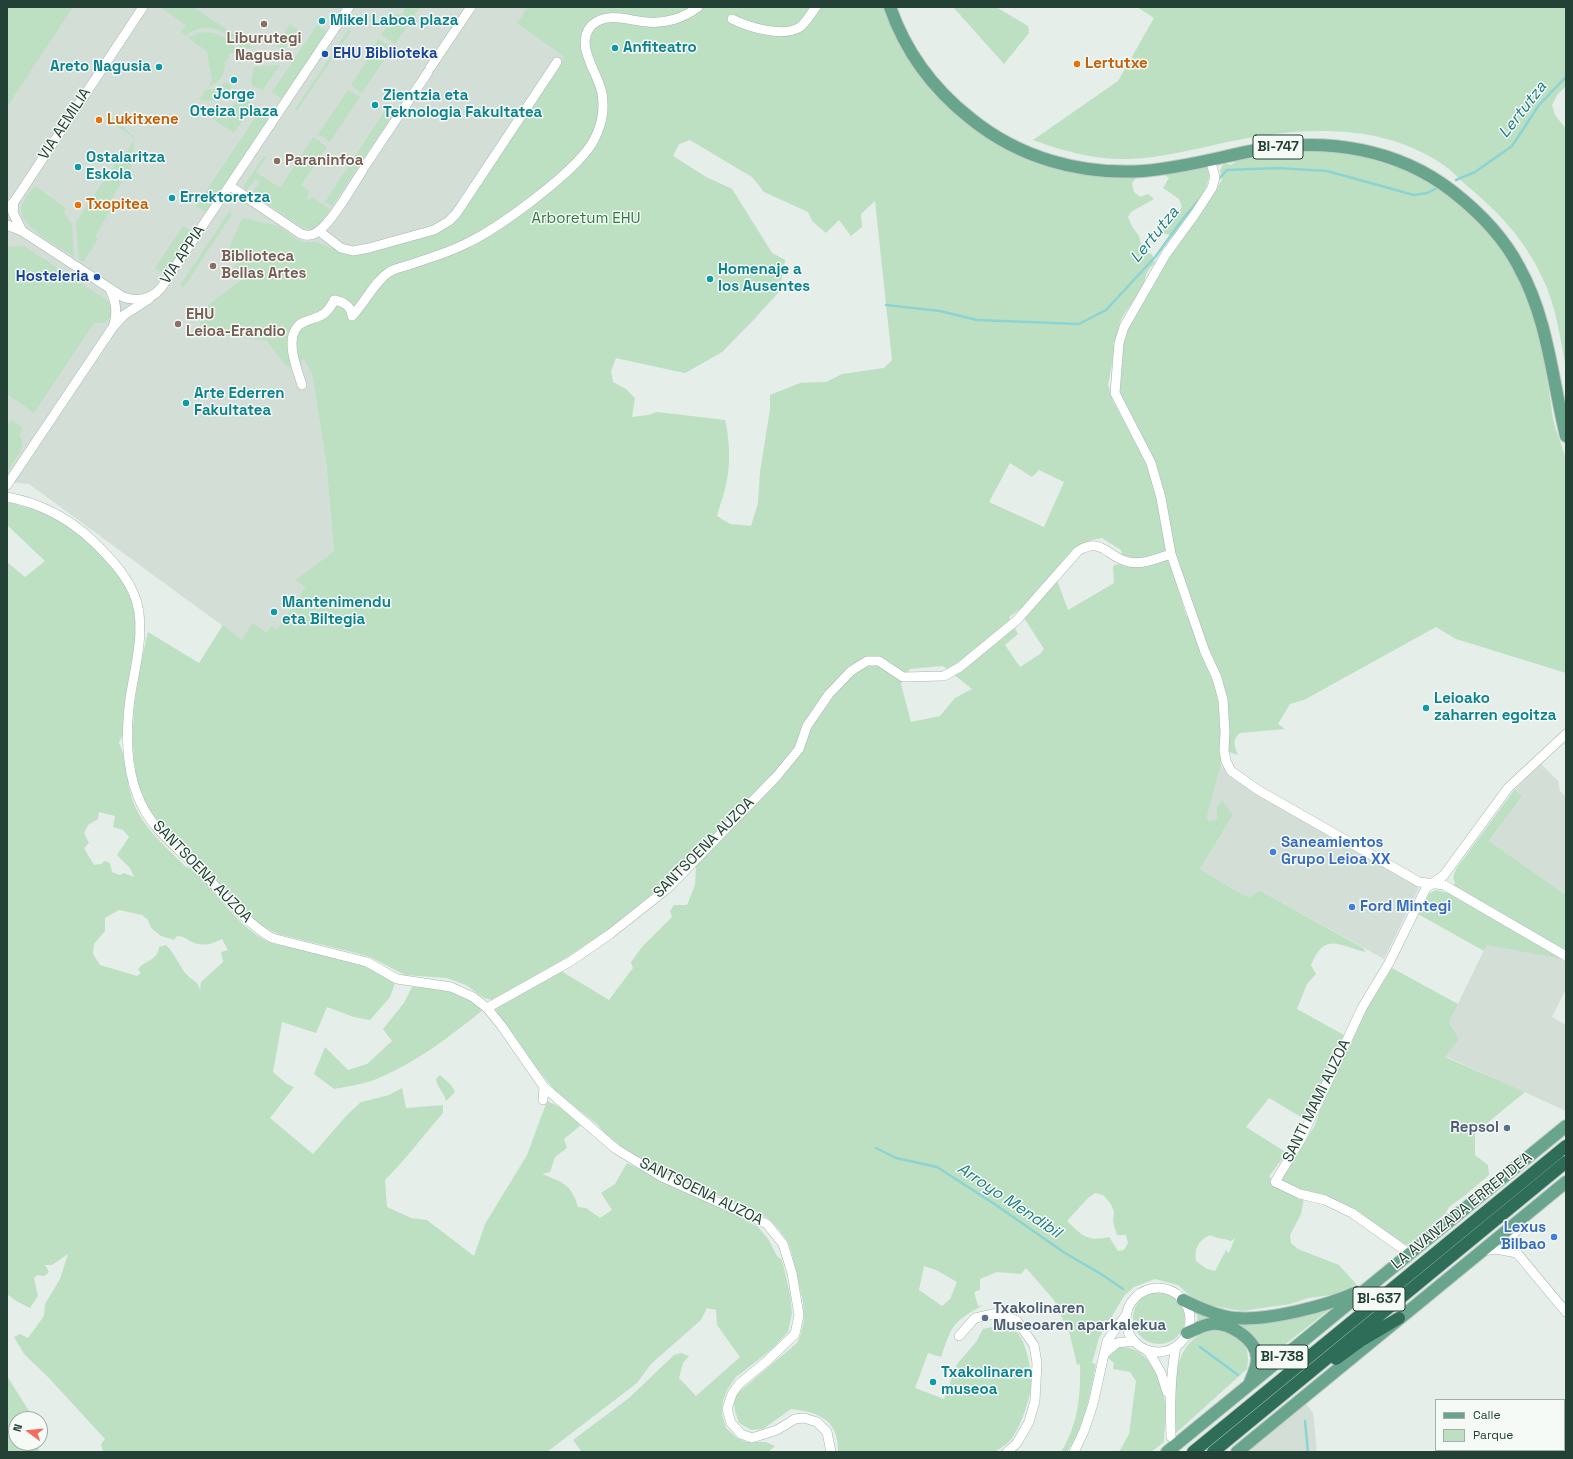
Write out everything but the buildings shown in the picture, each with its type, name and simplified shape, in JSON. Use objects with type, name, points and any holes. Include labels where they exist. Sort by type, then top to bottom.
[{"type":"highway","name":"LA AVANZADA ERREPIDEA","points":[[1193,1452],[1566,1146]]},
{"type":"highway","name":"LA AVANZADA ERREPIDEA","points":[[1217,1448],[1566,1162]]},
{"type":"highway","points":[[1217,1448],[1362,1340],[1399,1318]]},
{"type":"main road","name":"BI-747","points":[[890,7],[898,31],[912,56],[935,87],[956,107],[986,131],[1012,146],[1060,164],[1099,170],[1145,171],[1283,146],[1314,144],[1359,149],[1390,157],[1415,168],[1446,187],[1486,221],[1518,264],[1533,293],[1545,332],[1566,436]]},
{"type":"main road","name":"BI-747","points":[[896,7],[923,60],[941,83],[962,104],[990,127],[1009,137],[1028,146],[1065,158],[1098,163],[1139,164],[1183,158],[1266,141],[1314,137],[1361,142],[1392,151],[1441,175],[1466,192],[1491,214],[1511,241],[1529,270],[1542,297],[1546,310],[1566,404]]},
{"type":"main road","name":"BI-738","points":[[1167,1452],[1566,1126]]},
{"type":"main road","name":"BI-738","points":[[1237,1451],[1565,1182]]},
{"type":"main road","points":[[1183,1300],[1224,1316],[1236,1318],[1257,1317],[1318,1307],[1346,1297],[1372,1285]]},
{"type":"main road","points":[[1187,1333],[1211,1324],[1227,1326],[1248,1339],[1257,1357],[1256,1367],[1250,1383]]},
{"type":"street","name":"VIA AEMILIA","points":[[22,230],[10,205],[143,7]]},
{"type":"street","name":"VIA APPIA","points":[[22,230],[123,297],[133,300],[153,296],[161,288],[349,7]]},
{"type":"street","points":[[230,186],[301,234],[310,235],[319,231],[329,221],[471,7]]},
{"type":"street","points":[[302,385],[293,352],[294,334],[300,324],[323,314],[333,305],[334,300],[342,302],[349,307],[352,316],[389,273],[464,245],[478,237],[536,197],[569,170],[586,152],[598,132],[603,108],[602,92],[597,76],[585,49],[584,41],[586,34],[592,26],[602,19],[613,18],[632,19],[646,22],[663,22],[682,17],[698,7]]},
{"type":"street","points":[[732,19],[750,27],[765,30],[786,30],[800,27],[816,7]]},
{"type":"street","points":[[319,231],[341,248],[354,251],[434,230],[449,221],[456,214],[557,62]]},
{"type":"street","points":[[1210,159],[1215,177],[1212,188],[1196,214],[1166,254],[1124,327],[1119,343],[1116,393],[1118,401],[1151,463],[1161,498],[1171,554],[1205,652],[1217,678],[1223,700],[1226,761],[1231,771],[1258,790],[1419,882],[1444,885],[1566,956]]},
{"type":"street","points":[[7,225],[22,230]]},
{"type":"street","points":[[109,288],[116,306],[116,319],[113,327]]},
{"type":"street","points":[[7,485],[113,327],[124,315],[143,304],[153,296]]},
{"type":"street","name":"SANTSOENA AUZOA","points":[[7,497],[45,509],[70,522],[111,558],[133,592],[137,603],[139,624],[138,649],[128,717],[128,741],[132,778],[144,810],[167,840],[203,873],[246,919],[258,930],[272,938],[367,962],[397,979],[407,982],[452,987],[474,997],[487,1008],[544,1087],[616,1149],[662,1177],[767,1224],[783,1244],[792,1273],[799,1315],[795,1334],[740,1384],[732,1394],[727,1409],[731,1423],[741,1434],[752,1438],[777,1430],[795,1419],[804,1418],[817,1422],[827,1432],[831,1452]]},
{"type":"street","name":"SANTSOENA AUZOA","points":[[487,1008],[571,961],[610,934],[668,888],[777,776],[799,749],[807,726],[829,694],[851,671],[867,661],[879,661],[902,676],[944,676],[960,667],[1012,625],[1078,551],[1088,546],[1102,547],[1128,562],[1143,562],[1171,554]]},
{"type":"street","name":"SANTI MAMI AUZOA","points":[[1410,1254],[1352,1213],[1325,1200],[1300,1194],[1276,1182],[1300,1141],[1362,1008],[1389,963],[1426,888],[1444,875],[1508,788],[1566,734]]},
{"type":"street","points":[[543,1100],[544,1087]]},
{"type":"street","points":[[1565,1182],[1514,1233],[1512,1239],[1517,1253],[1566,1312]]},
{"type":"street","points":[[1479,1252],[1496,1249],[1517,1253]]},
{"type":"street","points":[[1148,1350],[1163,1351],[1176,1346],[1187,1333],[1190,1316],[1183,1300],[1175,1293],[1165,1288],[1154,1288],[1144,1291],[1136,1297],[1129,1305],[1126,1315],[1126,1324],[1134,1341],[1148,1350],[1161,1373],[1169,1398]]},
{"type":"street","points":[[959,1336],[974,1318],[998,1313],[1017,1321],[1034,1345],[1038,1363],[1035,1401],[1029,1422],[1017,1443],[1007,1452]]},
{"type":"street","points":[[1074,1452],[1084,1431],[1093,1404],[1104,1354],[1111,1334],[1126,1315]]},
{"type":"street","points":[[1104,1354],[1117,1343],[1134,1341]]},
{"type":"street","points":[[1171,1437],[1169,1398],[1171,1371],[1176,1346]]},
{"type":"shaded area","name":"EHU Leioa-Erandio","points":[[7,7],[832,7],[737,168],[690,140],[679,144],[673,156],[706,177],[732,189],[772,253],[785,260],[779,292],[752,322],[722,352],[685,373],[616,358],[303,357],[312,374],[326,462],[334,551],[295,580],[305,587],[277,630],[242,640],[29,484],[7,482]]},
{"type":"shaded area","points":[[1541,764],[1558,781],[1560,791],[1566,797],[1566,895],[1489,841],[1522,796],[1515,789]]},
{"type":"shaded area","points":[[1221,765],[1235,780],[1417,884],[1418,890],[1384,959],[1259,890],[1251,897],[1241,894],[1200,869],[1233,815],[1217,807],[1217,819],[1209,821],[1207,817]]},
{"type":"shaded area","points":[[1487,944],[1562,959],[1566,962],[1566,989],[1552,1017],[1566,1025],[1566,1111],[1445,1056],[1459,1039],[1449,1022]]},
{"type":"shaded area","points":[[1304,1401],[1313,1413],[1317,1452],[1244,1452]]},
{"type":"green space","points":[[7,7],[73,7],[7,107]]},
{"type":"green space","points":[[160,7],[193,7],[253,47],[242,50],[237,43],[224,33],[210,28],[202,28],[186,35],[181,32],[186,25]]},
{"type":"green space","points":[[406,7],[420,7],[395,44],[381,35],[396,13],[401,16]]},
{"type":"green space","name":"Arboretum EHU","points":[[528,7],[883,7],[897,41],[931,91],[957,116],[985,136],[1013,152],[1143,175],[1136,178],[1132,183],[1134,192],[1140,197],[1148,194],[1154,199],[1131,212],[1128,217],[1139,236],[1143,252],[1152,254],[1155,263],[1149,269],[1142,288],[1121,320],[1113,344],[1115,348],[1108,385],[1113,401],[1147,465],[1157,496],[1166,550],[1186,615],[1195,629],[1219,698],[1221,765],[1207,817],[1209,821],[1217,819],[1217,807],[1222,800],[1233,815],[1200,869],[1241,894],[1251,897],[1259,890],[1363,948],[1366,952],[1340,945],[1327,944],[1316,954],[1311,965],[1316,974],[1307,984],[1297,1009],[1344,1035],[1325,1074],[1321,1087],[1306,1120],[1269,1098],[1246,1127],[1287,1153],[1269,1176],[1276,1186],[1304,1198],[1301,1214],[1290,1235],[1291,1243],[1298,1249],[1339,1265],[1356,1284],[1338,1294],[1309,1298],[1290,1304],[1242,1311],[1208,1305],[1195,1300],[1178,1285],[1155,1279],[1134,1287],[1124,1296],[1099,1338],[1092,1363],[1096,1364],[1083,1421],[1067,1452],[1061,1452],[1067,1442],[1075,1420],[1080,1387],[1080,1364],[1077,1365],[1070,1335],[1054,1300],[1026,1268],[1021,1274],[997,1272],[980,1279],[980,1290],[974,1292],[978,1306],[983,1305],[959,1320],[951,1330],[941,1357],[928,1353],[915,1388],[944,1399],[957,1364],[976,1342],[983,1329],[1002,1326],[1009,1327],[1018,1333],[1025,1346],[1027,1354],[1031,1378],[1031,1390],[1015,1433],[1008,1442],[995,1452],[838,1452],[835,1432],[831,1425],[818,1415],[801,1410],[791,1409],[763,1429],[751,1430],[739,1423],[733,1397],[797,1343],[801,1334],[804,1320],[803,1302],[788,1242],[769,1219],[757,1212],[665,1173],[629,1152],[605,1134],[598,1125],[556,1092],[520,1047],[495,1009],[561,971],[609,1000],[633,968],[631,962],[642,947],[672,917],[670,911],[674,905],[687,905],[695,885],[696,867],[676,865],[673,873],[663,885],[612,927],[566,958],[492,1000],[484,998],[466,985],[447,978],[405,975],[370,957],[278,934],[267,928],[247,913],[205,867],[171,836],[153,815],[143,796],[136,774],[133,750],[133,726],[135,701],[148,632],[199,663],[223,625],[242,640],[252,623],[267,633],[271,626],[277,630],[305,587],[295,580],[334,551],[326,462],[312,374],[303,358],[298,371],[285,365],[267,341],[218,334],[200,325],[200,316],[203,309],[245,277],[233,269],[238,261],[227,254],[242,218],[279,226],[296,239],[305,242],[316,242],[345,253],[360,255],[436,233],[456,220],[565,57],[517,23]],"holes":[[[690,140],[752,177],[764,192],[808,212],[812,221],[826,233],[839,220],[851,236],[862,227],[861,214],[875,201],[892,360],[884,368],[842,374],[826,382],[800,383],[770,395],[770,409],[760,472],[758,503],[751,526],[730,524],[717,516],[727,481],[729,463],[729,445],[725,420],[657,412],[632,417],[635,398],[626,389],[613,382],[611,371],[616,358],[685,373],[722,352],[779,292],[785,260],[772,253],[732,189],[706,177],[673,156],[679,144]],[[1010,463],[1032,477],[1039,470],[1064,482],[1044,527],[989,502]],[[1102,538],[1121,550],[1126,567],[1118,564],[1113,566],[1114,583],[1068,610],[1054,572],[1069,554],[1086,542]],[[1019,610],[1044,649],[1040,654],[1020,667],[1005,645],[1018,634],[1009,617]],[[943,666],[972,689],[955,698],[940,716],[911,722],[901,684],[910,669]],[[1095,1193],[1103,1195],[1111,1204],[1114,1212],[1113,1222],[1117,1235],[1126,1235],[1128,1243],[1124,1250],[1118,1251],[1109,1237],[1095,1239],[1090,1238],[1077,1231],[1067,1221],[1088,1198]],[[1210,1235],[1231,1241],[1235,1238],[1229,1253],[1226,1250],[1215,1271],[1207,1269],[1196,1261],[1196,1249],[1202,1240]],[[924,1266],[936,1270],[957,1282],[950,1299],[942,1306],[919,1290]]]},
{"type":"green space","points":[[953,7],[996,7],[1028,26],[1029,33],[1004,64]]},
{"type":"green space","points":[[1137,7],[1566,7],[1566,86],[1557,95],[1552,105],[1555,115],[1566,129],[1566,368],[1551,298],[1535,263],[1519,238],[1500,216],[1478,195],[1449,169],[1426,154],[1376,136],[1349,132],[1323,131],[1269,135],[1157,156],[1127,159],[1103,158],[1079,154],[1033,140],[1118,81],[1154,18]]},
{"type":"green space","points":[[290,24],[298,29],[283,51],[276,46]]},
{"type":"green space","points":[[317,25],[327,32],[282,99],[272,92]]},
{"type":"green space","points":[[349,29],[351,31],[297,111],[295,109]]},
{"type":"green space","points":[[198,33],[216,34],[225,38],[237,51],[229,54],[230,57],[225,62],[224,71],[221,78],[216,83],[208,87],[212,81],[207,51],[188,38]]},
{"type":"green space","points":[[378,39],[392,48],[362,93],[351,85]]},
{"type":"green space","points":[[280,65],[263,90],[251,85],[254,67]]},
{"type":"green space","points":[[226,82],[232,87],[225,94],[210,100],[200,100],[205,90],[216,89]]},
{"type":"green space","points":[[348,90],[360,97],[330,142],[318,134]]},
{"type":"green space","points":[[243,97],[253,105],[234,133],[207,115],[227,110]]},
{"type":"green space","points":[[259,112],[269,119],[206,212],[196,206]]},
{"type":"green space","points":[[384,112],[391,117],[332,206],[325,202]]},
{"type":"green space","points":[[110,115],[135,138],[135,139],[106,118]]},
{"type":"green space","points":[[313,137],[327,147],[301,185],[310,192],[306,198],[310,200],[312,197],[330,209],[316,227],[308,229],[303,228],[252,193],[259,182],[255,179],[247,190],[243,187],[264,156],[266,157],[256,172],[280,188]]},
{"type":"green space","points":[[135,139],[131,169],[111,199],[115,202],[95,236],[98,239],[83,262],[79,260],[76,222],[123,152],[126,153]]},
{"type":"green space","points":[[1299,150],[1358,154],[1388,162],[1431,182],[1470,211],[1501,246],[1513,266],[1522,284],[1535,321],[1544,360],[1553,419],[1565,458],[1567,472],[1566,673],[1456,639],[1436,627],[1304,700],[1290,704],[1278,724],[1285,729],[1240,733],[1237,735],[1234,743],[1238,755],[1229,752],[1228,722],[1215,666],[1175,556],[1163,493],[1119,392],[1124,339],[1128,326],[1153,287],[1168,259],[1222,180],[1220,170],[1224,163],[1231,165],[1244,156]]},
{"type":"green space","points":[[1206,164],[1209,173],[1208,183],[1195,208],[1174,236],[1162,233],[1165,223],[1177,214],[1182,207],[1179,199],[1163,188],[1169,178],[1162,173]]},
{"type":"green space","points":[[35,186],[66,208],[64,213],[72,225],[74,257],[34,230],[22,216],[22,204]]},
{"type":"green space","points":[[229,212],[232,214],[184,287],[180,285]]},
{"type":"green space","points":[[183,226],[193,232],[165,275],[155,268]]},
{"type":"green space","points":[[24,246],[108,301],[111,307],[110,317],[104,323],[94,323],[34,413],[7,394],[7,247]]},
{"type":"green space","points":[[11,420],[23,428],[19,435],[22,440],[22,444],[19,454],[7,472],[7,426]]},
{"type":"green space","points":[[9,502],[42,512],[77,533],[112,566],[128,592],[133,605],[135,619],[135,651],[124,731],[119,743],[123,754],[133,803],[138,813],[152,832],[186,867],[194,869],[239,920],[259,937],[271,943],[325,955],[363,966],[385,976],[395,983],[390,997],[370,1020],[354,1017],[327,1007],[316,1033],[282,1022],[273,1072],[287,1084],[294,1087],[270,1118],[313,1154],[347,1115],[361,1102],[389,1095],[402,1088],[406,1108],[443,1105],[443,1113],[385,1180],[387,1207],[411,1218],[427,1220],[474,1256],[485,1224],[527,1155],[547,1101],[558,1106],[581,1125],[564,1139],[567,1148],[555,1157],[550,1172],[542,1174],[566,1185],[573,1193],[578,1207],[586,1208],[600,1218],[612,1210],[601,1193],[615,1184],[627,1163],[682,1190],[689,1191],[758,1227],[769,1240],[777,1256],[782,1260],[790,1294],[792,1313],[788,1332],[772,1349],[735,1378],[727,1390],[723,1401],[722,1414],[726,1428],[737,1438],[746,1442],[766,1442],[775,1446],[768,1452],[582,1452],[573,1440],[629,1398],[674,1355],[681,1353],[689,1356],[683,1363],[679,1378],[696,1396],[740,1357],[717,1325],[716,1310],[707,1308],[701,1320],[651,1364],[637,1383],[547,1452],[103,1452],[101,1444],[105,1439],[48,1377],[24,1354],[14,1337],[20,1334],[28,1338],[44,1316],[45,1304],[60,1279],[68,1254],[52,1265],[45,1265],[49,1272],[44,1276],[37,1275],[34,1278],[38,1296],[30,1308],[16,1301],[7,1294],[7,562],[25,577],[45,561],[7,525],[7,505]],"holes":[[[99,812],[115,816],[113,827],[123,830],[129,837],[117,855],[130,868],[134,877],[124,873],[120,875],[112,872],[110,863],[105,861],[101,864],[94,865],[84,848],[89,843],[84,833],[88,825],[98,819]],[[119,910],[142,915],[148,920],[151,928],[161,936],[174,940],[177,936],[179,936],[196,944],[204,945],[222,939],[228,950],[221,952],[223,962],[201,982],[200,990],[197,983],[188,976],[166,945],[159,947],[156,955],[138,969],[141,973],[137,976],[100,965],[93,954],[94,944],[105,931],[105,918]]]},
{"type":"green space","points":[[1515,789],[1522,796],[1489,841],[1566,895],[1566,962],[1562,959],[1487,945],[1484,951],[1418,914],[1430,893],[1436,890],[1448,893],[1455,883],[1453,877],[1456,869]]},
{"type":"green space","points":[[1392,968],[1458,1004],[1449,1022],[1459,1039],[1445,1057],[1525,1092],[1475,1133],[1475,1155],[1488,1165],[1489,1175],[1449,1207],[1446,1213],[1410,1244],[1404,1245],[1281,1181],[1315,1125],[1320,1110],[1367,1007]]},
{"type":"green space","points":[[412,987],[432,988],[450,992],[467,999],[483,1010],[422,1055],[395,1071],[370,1081],[334,1089],[314,1074],[325,1047],[348,1070],[367,1064],[392,1041],[383,1029],[404,1003]]},
{"type":"green space","points":[[440,1075],[451,1085],[455,1092],[446,1101],[436,1079]]},
{"type":"green space","points":[[1159,1292],[1169,1294],[1177,1300],[1183,1308],[1185,1318],[1183,1328],[1177,1336],[1169,1342],[1159,1344],[1149,1342],[1141,1336],[1135,1328],[1133,1318],[1135,1308],[1141,1300],[1149,1294]]},
{"type":"green space","points":[[1335,1305],[1259,1365],[1248,1333],[1198,1326],[1197,1312],[1215,1317]]},
{"type":"green space","points":[[1215,1330],[1231,1334],[1242,1342],[1247,1353],[1247,1369],[1176,1433],[1175,1386],[1181,1356],[1189,1344],[1200,1335]]},
{"type":"green space","points":[[1119,1347],[1129,1348],[1145,1357],[1156,1373],[1163,1391],[1166,1411],[1164,1442],[1151,1452],[1119,1452],[1129,1434],[1136,1381],[1130,1372],[1113,1369],[1114,1363],[1108,1358],[1114,1350]]},
{"type":"green space","points":[[7,1376],[29,1411],[8,1411],[8,1451],[39,1452],[7,1452]]},
{"type":"waterway","name":"Lertutza","points":[[1456,180],[1475,172],[1512,146],[1539,105],[1566,77]]},
{"type":"waterway","name":"Lertutza","points":[[1218,180],[1227,170],[1277,168],[1327,171],[1414,195],[1427,193],[1439,187]]},
{"type":"waterway","name":"Lertutza","points":[[886,305],[940,311],[977,320],[1079,324],[1106,310],[1156,256],[1198,201]]},
{"type":"waterway","name":"Arroyo Mendibil","points":[[876,1148],[896,1158],[937,1167],[993,1203],[1065,1253],[1123,1289]]},
{"type":"waterway","name":"Arroyo Mendibil","points":[[1200,1347],[1238,1375]]},
{"type":"waterway","points":[[1305,1421],[1308,1452]]},
{"type":"place","name":"Mikel Laboa plaza","points":[[322,21]]},
{"type":"place","name":"Liburutegi Nagusia","points":[[264,24]]},
{"type":"place","name":"Anfiteatro","points":[[615,48]]},
{"type":"place","name":"EHU Biblioteka","points":[[325,54]]},
{"type":"place","name":"Lertutxe","points":[[1077,64]]},
{"type":"place","name":"Areto Nagusia","points":[[159,67]]},
{"type":"place","name":"Jorge Oteiza plaza","points":[[234,80]]},
{"type":"place","name":"Zientzia eta Teknologia Fakultatea","points":[[375,105]]},
{"type":"place","name":"Lukitxene","points":[[99,120]]},
{"type":"place","name":"Paraninfoa","points":[[277,161]]},
{"type":"place","name":"Ostalaritza Eskola","points":[[78,167]]},
{"type":"place","name":"Errektoretza","points":[[172,198]]},
{"type":"place","name":"Txopitea","points":[[78,205]]},
{"type":"place","name":"Biblioteca Bellas Artes","points":[[213,266]]},
{"type":"place","name":"Hosteleria","points":[[97,277]]},
{"type":"place","name":"Homenaje a los Ausentes","points":[[710,279]]},
{"type":"place","name":"EHU Leioa-Erandio","points":[[178,324]]},
{"type":"place","name":"Arte Ederren Fakultatea","points":[[186,403]]},
{"type":"place","name":"Mantenimendu eta Biltegia","points":[[274,612]]},
{"type":"place","name":"Leioako zaharren egoitza","points":[[1426,708]]},
{"type":"place","name":"Saneamientos Grupo Leioa XX","points":[[1273,852]]},
{"type":"place","name":"Ford Mintegi","points":[[1352,907]]},
{"type":"place","name":"Repsol","points":[[1507,1128]]},
{"type":"place","name":"Lexus Bilbao","points":[[1554,1237]]},
{"type":"place","name":"Txakolinaren Museoaren aparkalekua","points":[[985,1318]]},
{"type":"place","name":"Txakolinaren museoa","points":[[933,1382]]}]
